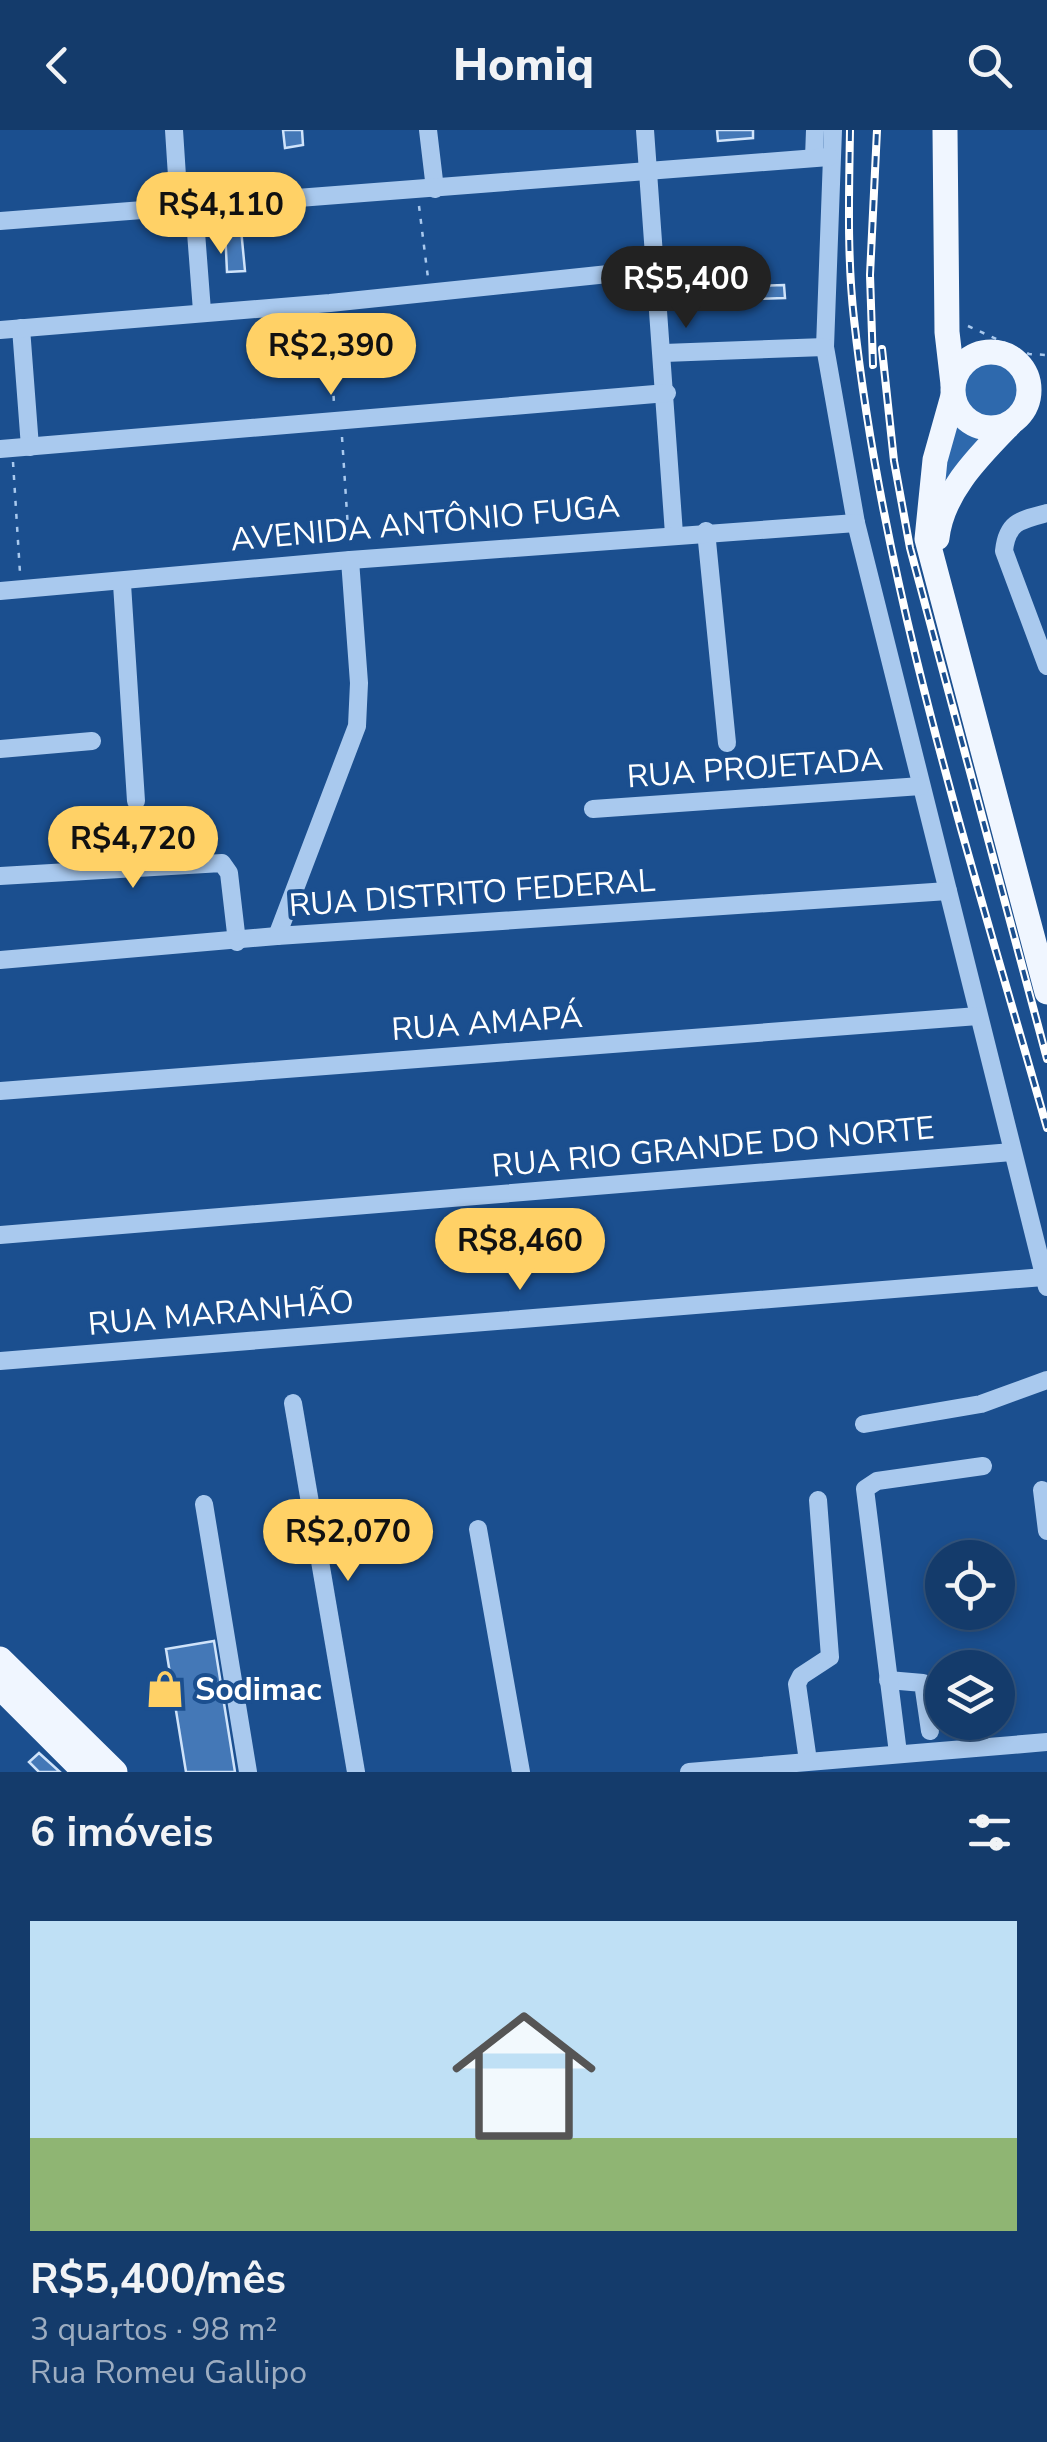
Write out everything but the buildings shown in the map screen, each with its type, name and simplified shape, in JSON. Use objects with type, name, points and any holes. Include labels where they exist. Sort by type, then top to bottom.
[{"type":"main road","points":[[945,130],[953,390],[957,408],[975,424],[998,428],[1047,401]]},
{"type":"main road","points":[[934,568],[938,530],[946,504],[973,464],[1014,420],[1030,393],[1023,364],[961,330],[953,312]]},
{"type":"main road","points":[[1023,364],[976,355],[957,372],[926,513],[934,568],[1047,992]]},
{"type":"main road","points":[[0,1660],[115,1772]]},
{"type":"main road","points":[[0,1688],[86,1772]]},
{"type":"street","points":[[174,130],[202,312]]},
{"type":"street","points":[[426,189],[428,130]]},
{"type":"street","points":[[646,130],[674,534]]},
{"type":"street","points":[[815,130],[821,158],[825,346],[856,523],[1046,1282]]},
{"type":"street","points":[[821,158],[833,130]]},
{"type":"street","points":[[0,222],[821,158]]},
{"type":"street","points":[[0,330],[330,303],[656,270]]},
{"type":"street","points":[[21,328],[14,448],[667,393]]},
{"type":"street","points":[[664,354],[825,346]]},
{"type":"street","points":[[1047,513],[1016,521],[1006,531],[1004,551],[1047,666]]},
{"type":"street","name":"AVENIDA ANTÔNIO FUGA","points":[[0,592],[674,534],[707,539],[856,523]]},
{"type":"street","points":[[707,539],[727,743]]},
{"type":"street","points":[[277,936],[357,726],[359,682],[350,560]]},
{"type":"street","points":[[122,584],[136,801]]},
{"type":"street","points":[[0,750],[92,741]]},
{"type":"street","name":"RUA PROJETADA","points":[[593,809],[921,786]]},
{"type":"street","points":[[0,876],[222,863],[228,873],[236,942]]},
{"type":"street","name":"RUA DISTRITO FEDERAL","points":[[0,960],[277,936],[948,891]]},
{"type":"street","name":"RUA AMAPÁ","points":[[0,1091],[978,1016]]},
{"type":"street","name":"RUA RIO GRANDE DO NORTE","points":[[0,1234],[1012,1152]]},
{"type":"street","name":"RUA MARANHÃO","points":[[0,1361],[1046,1282]]},
{"type":"street","points":[[864,1424],[980,1404],[1047,1380]]},
{"type":"street","points":[[294,1403],[356,1772]]},
{"type":"street","points":[[898,1752],[865,1489],[877,1482],[983,1466]]},
{"type":"street","points":[[1042,1490],[1047,1531]]},
{"type":"street","points":[[808,1761],[797,1684],[801,1676],[830,1658],[818,1500]]},
{"type":"street","points":[[204,1504],[248,1772]]},
{"type":"street","points":[[478,1529],[521,1772]]},
{"type":"street","points":[[888,1680],[920,1679],[925,1705]]},
{"type":"street","points":[[689,1772],[778,1768],[898,1752],[1047,1742]]},
{"type":"path","points":[[426,189],[429,291]]},
{"type":"path","points":[[330,303],[350,560]]},
{"type":"path","points":[[953,312],[970,329],[1029,354],[1047,355]]},
{"type":"path","points":[[14,448],[21,590]]},
{"type":"shaded area","points":[[992,359],[1014,368],[1023,390],[1014,412],[992,421],[970,412],[961,390],[970,368]]},
{"type":"shaded area","points":[[955,416],[967,426],[990,434],[944,481]]},
{"type":"railway","points":[[850,130],[852,296],[886,524],[934,727],[1047,1128]]},
{"type":"railway","points":[[873,365],[870,275],[877,130]]},
{"type":"railway","points":[[882,349],[894,461],[910,548],[1047,1059]]},
{"type":"place","name":"Sodimac","points":[[165,1689]]}]
